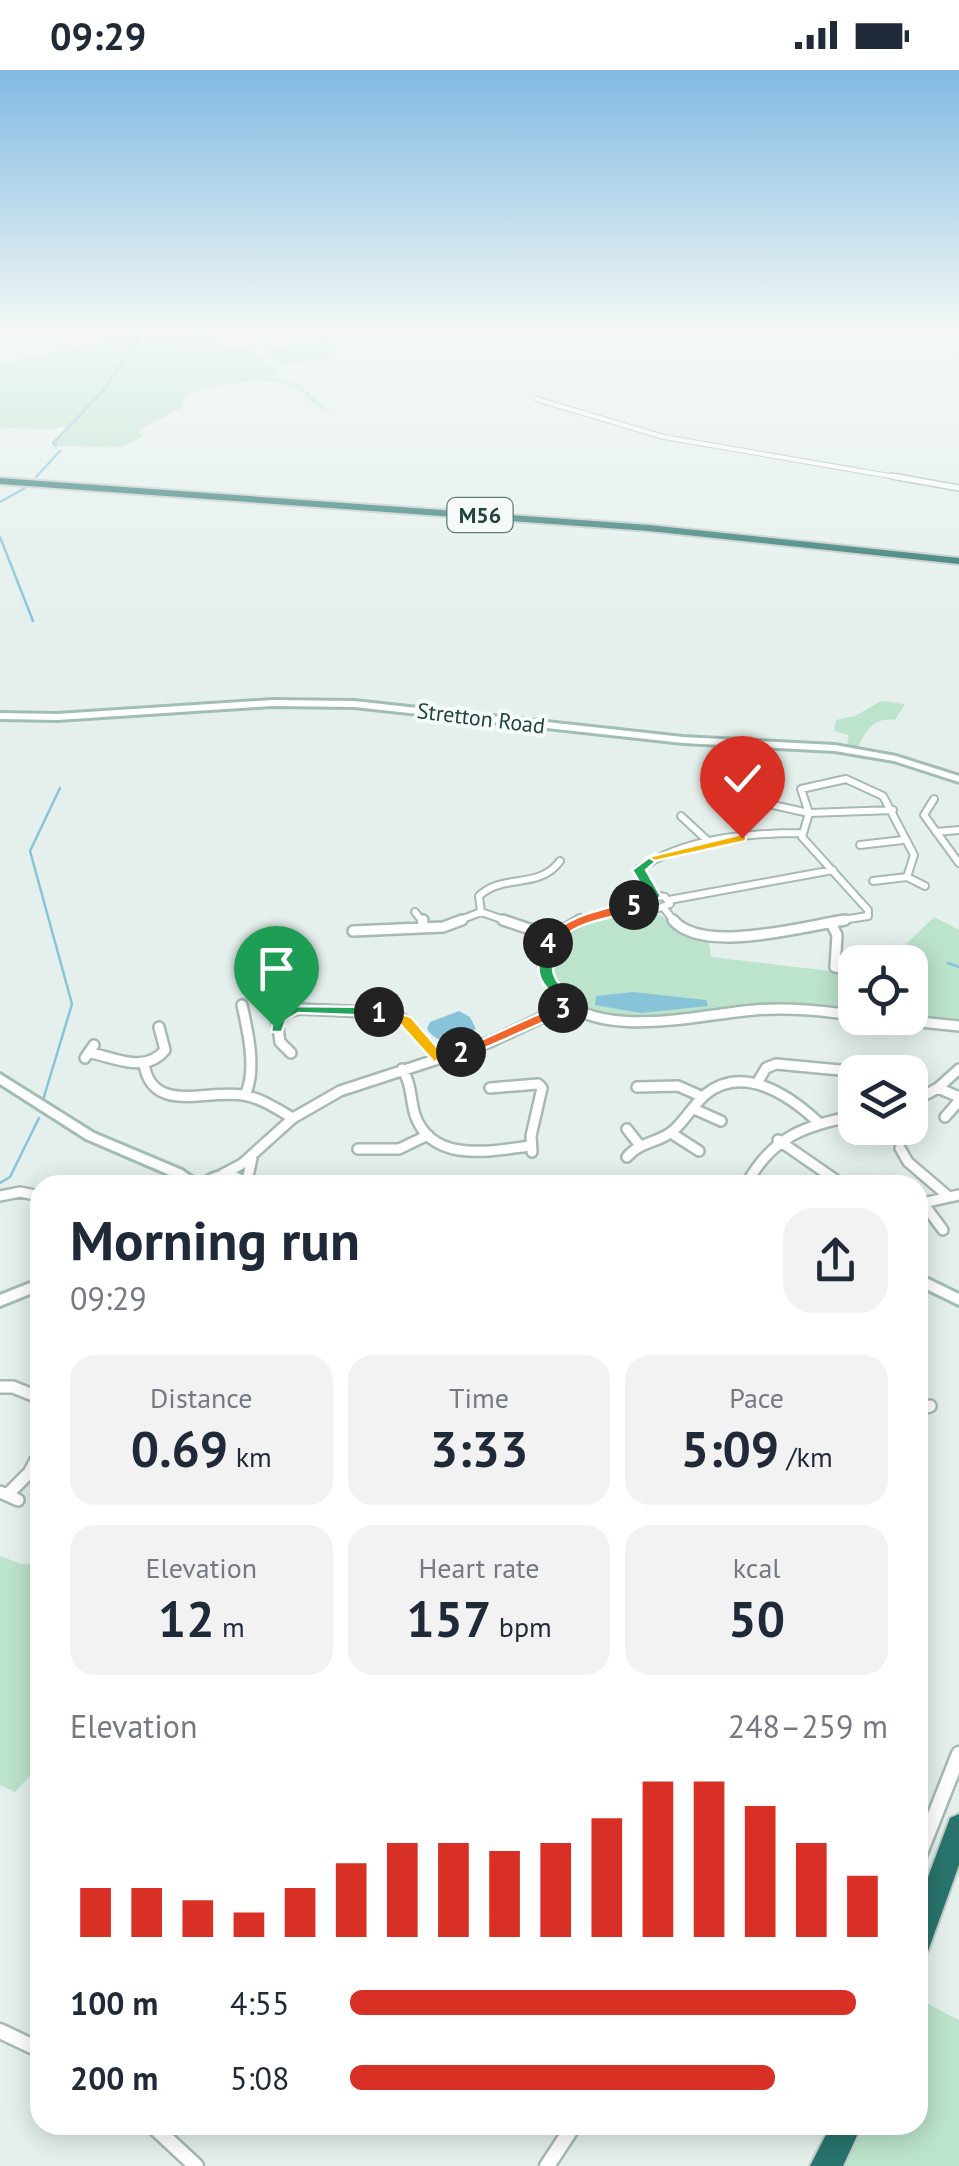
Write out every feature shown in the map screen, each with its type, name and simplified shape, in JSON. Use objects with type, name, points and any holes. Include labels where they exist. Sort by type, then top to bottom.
[{"type":"highway","name":"M56","points":[[0,480],[650,528],[959,559]]},
{"type":"highway","points":[[928,1883],[959,1827]]},
{"type":"highway","points":[[826,2166],[842,2135]]},
{"type":"main road","name":"Stretton Road","points":[[0,716],[74,716],[272,703],[354,704],[629,735],[834,748],[959,778]]},
{"type":"main road","points":[[0,1078],[90,1136],[180,1175]]},
{"type":"main road","points":[[177,1173],[220,1175]]},
{"type":"main road","points":[[928,1284],[959,1300]]},
{"type":"main road","points":[[0,1301],[30,1288]]},
{"type":"street","points":[[620,424],[664,437],[959,488]]},
{"type":"street","points":[[800,832],[808,813],[801,790],[846,779],[883,796],[893,810],[903,840],[914,856],[907,877]]},
{"type":"street","points":[[762,800],[808,813],[893,810]]},
{"type":"street","points":[[916,801],[930,802],[924,815],[959,864]]},
{"type":"street","points":[[682,816],[710,842]]},
{"type":"street","points":[[936,832],[959,830]]},
{"type":"street","points":[[651,899],[639,870],[652,858],[710,842],[800,832]]},
{"type":"street","points":[[666,904],[681,928],[715,939],[868,916],[868,910],[800,832]]},
{"type":"street","points":[[860,845],[903,840]]},
{"type":"street","points":[[481,912],[479,896],[487,887],[537,880],[554,871],[559,859]]},
{"type":"street","points":[[834,870],[666,904],[651,899],[581,919],[553,937],[544,954],[543,968],[552,987],[571,1004],[608,1018],[642,1023],[764,1009],[838,1013]]},
{"type":"street","points":[[873,880],[907,877],[925,886]]},
{"type":"street","points":[[415,912],[423,918],[422,927]]},
{"type":"street","points":[[351,932],[443,927],[481,912],[553,937]]},
{"type":"street","points":[[831,924],[836,936],[838,967]]},
{"type":"street","points":[[220,1175],[253,1155],[293,1118],[340,1091],[500,1038],[571,1004]]},
{"type":"street","points":[[242,1005],[251,1045],[248,1063],[252,1081],[245,1095]]},
{"type":"street","points":[[292,1054],[280,1042],[276,1024],[282,1014],[300,1009],[392,1013],[406,1020],[439,1059]]},
{"type":"street","points":[[928,1023],[959,1026]]},
{"type":"street","points":[[90,1052],[144,1064],[164,1053],[158,1026]]},
{"type":"street","points":[[144,1064],[144,1074],[150,1083],[171,1096],[245,1095],[293,1118]]},
{"type":"street","points":[[756,1083],[766,1068],[776,1064],[838,1070]]},
{"type":"street","points":[[402,1069],[414,1092],[417,1119],[428,1134],[446,1147],[466,1152],[531,1149],[530,1132],[539,1116],[542,1080],[489,1088]]},
{"type":"street","points":[[928,1094],[959,1069]]},
{"type":"street","points":[[627,1157],[638,1144],[671,1133],[703,1097],[724,1084],[756,1083],[780,1092],[818,1122]]},
{"type":"street","points":[[636,1087],[678,1086],[703,1097]]},
{"type":"street","points":[[938,1088],[959,1099],[945,1116]]},
{"type":"street","points":[[694,1108],[723,1123]]},
{"type":"street","points":[[751,1175],[759,1158],[778,1140],[818,1122],[838,1119]]},
{"type":"street","points":[[627,1129],[638,1144]]},
{"type":"street","points":[[671,1133],[699,1151]]},
{"type":"street","points":[[357,1150],[400,1149],[428,1134]]},
{"type":"street","points":[[778,1140],[829,1175]]},
{"type":"street","points":[[899,1147],[906,1161],[926,1175]]},
{"type":"street","points":[[248,1175],[253,1155]]},
{"type":"street","points":[[928,1177],[954,1196]]},
{"type":"street","points":[[0,1196],[30,1194]]},
{"type":"street","points":[[928,1202],[954,1196]]},
{"type":"street","points":[[928,1213],[944,1230]]},
{"type":"street","points":[[0,1387],[13,1386],[30,1394]]},
{"type":"street","points":[[9,1495],[30,1471]]},
{"type":"street","points":[[928,1833],[959,1754]]},
{"type":"street","points":[[0,2031],[30,2045]]},
{"type":"street","points":[[163,2135],[196,2166]]},
{"type":"street","points":[[548,2166],[568,2135]]},
{"type":"green space","points":[[0,424],[151,424],[138,431],[143,436],[123,447],[57,446],[52,441],[68,430],[64,429],[68,424],[56,429],[0,428]]},
{"type":"green space","points":[[881,701],[905,704],[895,720],[872,726],[858,747],[847,744],[849,735],[834,731],[836,720],[855,716]]},
{"type":"green space","points":[[642,908],[709,943],[711,957],[838,972],[838,1009],[791,1004],[728,1006],[654,1022],[592,1013],[570,1004],[553,990],[540,965],[552,937],[595,916]]},
{"type":"green space","points":[[934,917],[959,930],[959,1024],[928,1020],[928,945],[906,944]]},
{"type":"green space","points":[[0,1556],[30,1564],[30,1776],[15,1792],[0,1785]]},
{"type":"green space","points":[[928,2004],[959,2020],[959,2166],[826,2166],[843,2135],[928,2135]]},
{"type":"water","points":[[633,992],[706,1000],[708,1006],[641,1013],[595,1005],[596,996]]},
{"type":"water","points":[[459,1011],[470,1017],[476,1029],[444,1041],[427,1029],[430,1022]]},
{"type":"waterway","points":[[56,446],[53,443],[71,424]]},
{"type":"waterway","points":[[36,477],[60,451]]},
{"type":"waterway","points":[[0,502],[25,488]]},
{"type":"waterway","points":[[0,537],[33,621]]},
{"type":"waterway","points":[[43,1100],[72,1004],[30,851],[60,788]]},
{"type":"waterway","points":[[948,963],[959,967]]},
{"type":"waterway","points":[[0,1183],[10,1177],[39,1118]]},
{"type":"route","points":[[276,1028],[277,1020],[295,1009],[386,1012],[406,1020],[439,1059],[500,1038],[571,1004],[552,987],[543,968],[545,949],[558,932],[588,916],[648,903],[647,899],[654,896],[639,870],[652,858],[670,850],[742,838]]}]
